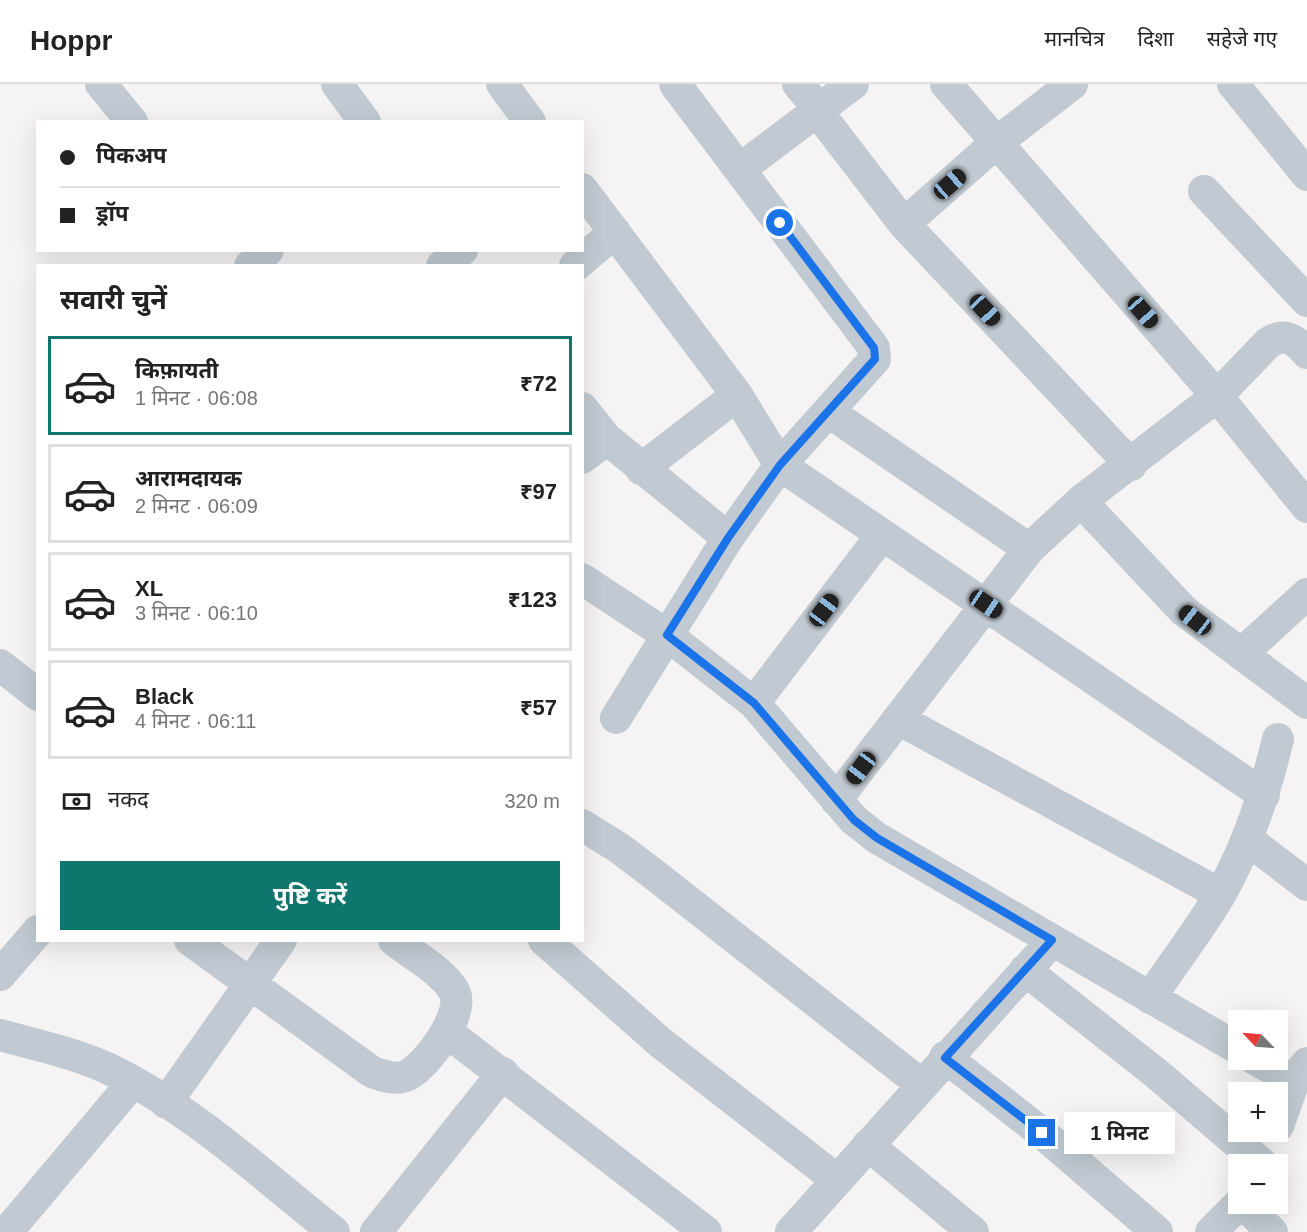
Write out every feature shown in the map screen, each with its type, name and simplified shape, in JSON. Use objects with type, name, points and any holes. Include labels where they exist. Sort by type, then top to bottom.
[{"type":"street","points":[[337,84],[364,120]]},
{"type":"street","points":[[502,84],[529,120]]},
{"type":"street","points":[[615,718],[728,538],[780,465],[873,363],[874,348],[675,84]]},
{"type":"street","points":[[798,84],[904,224],[1131,465]]},
{"type":"street","points":[[740,169],[853,84]]},
{"type":"street","points":[[946,84],[1217,396],[1307,507]]},
{"type":"street","points":[[904,224],[996,143],[1072,84]]},
{"type":"street","points":[[1233,84],[1307,175]]},
{"type":"street","points":[[105,85],[131,120]]},
{"type":"street","points":[[1204,191],[1307,302]]},
{"type":"street","points":[[584,192],[737,395],[780,465],[1264,795]]},
{"type":"street","points":[[577,264],[615,232]]},
{"type":"street","points":[[252,264],[266,252]]},
{"type":"street","points":[[445,264],[460,252]]},
{"type":"street","points":[[836,800],[1029,549],[1081,501],[1131,465],[1217,396],[1268,343],[1278,336],[1303,336]]},
{"type":"street","points":[[641,469],[737,395]]},
{"type":"street","points":[[584,410],[607,439],[728,538]]},
{"type":"street","points":[[829,412],[1029,549]]},
{"type":"street","points":[[584,456],[607,439]]},
{"type":"street","points":[[1081,501],[1184,611],[1307,703]]},
{"type":"street","points":[[754,703],[881,536]]},
{"type":"street","points":[[584,580],[667,635],[754,703],[854,820],[877,838],[1228,1043]]},
{"type":"street","points":[[1240,654],[1307,594]]},
{"type":"street","points":[[0,664],[36,693]]},
{"type":"street","points":[[898,719],[1220,894]]},
{"type":"street","points":[[1150,998],[1220,894],[1247,839],[1264,795],[1278,739]]},
{"type":"street","points":[[584,826],[619,848],[656,876],[921,1084]]},
{"type":"street","points":[[1247,839],[1307,885]]},
{"type":"street","points":[[0,975],[36,933]]},
{"type":"street","points":[[791,1232],[1052,940]]},
{"type":"street","points":[[193,942],[372,1072],[397,1078],[408,1074],[420,1065],[447,1032],[455,1015],[457,1003],[454,992],[445,980],[397,942]]},
{"type":"street","points":[[166,1103],[280,942]]},
{"type":"street","points":[[546,942],[661,1043],[837,1180]]},
{"type":"street","points":[[1025,970],[1157,1074],[1251,1154]]},
{"type":"street","points":[[447,1032],[706,1232]]},
{"type":"street","points":[[0,1035],[72,1055],[133,1082],[189,1117],[334,1232]]},
{"type":"street","points":[[945,1058],[1042,1133],[1157,1232]]},
{"type":"street","points":[[1288,1101],[1300,1072]]},
{"type":"street","points":[[376,1232],[503,1073]]},
{"type":"street","points":[[7,1222],[133,1082]]},
{"type":"street","points":[[867,1145],[972,1232]]},
{"type":"street","points":[[1211,1232],[1230,1214]]},
{"type":"street","points":[[1253,1214],[1272,1232]]},
{"type":"route","points":[[780,223],[874,348],[875,359],[780,465],[728,538],[667,635],[754,703],[854,820],[877,838],[1052,940],[945,1058],[1042,1133]]}]
